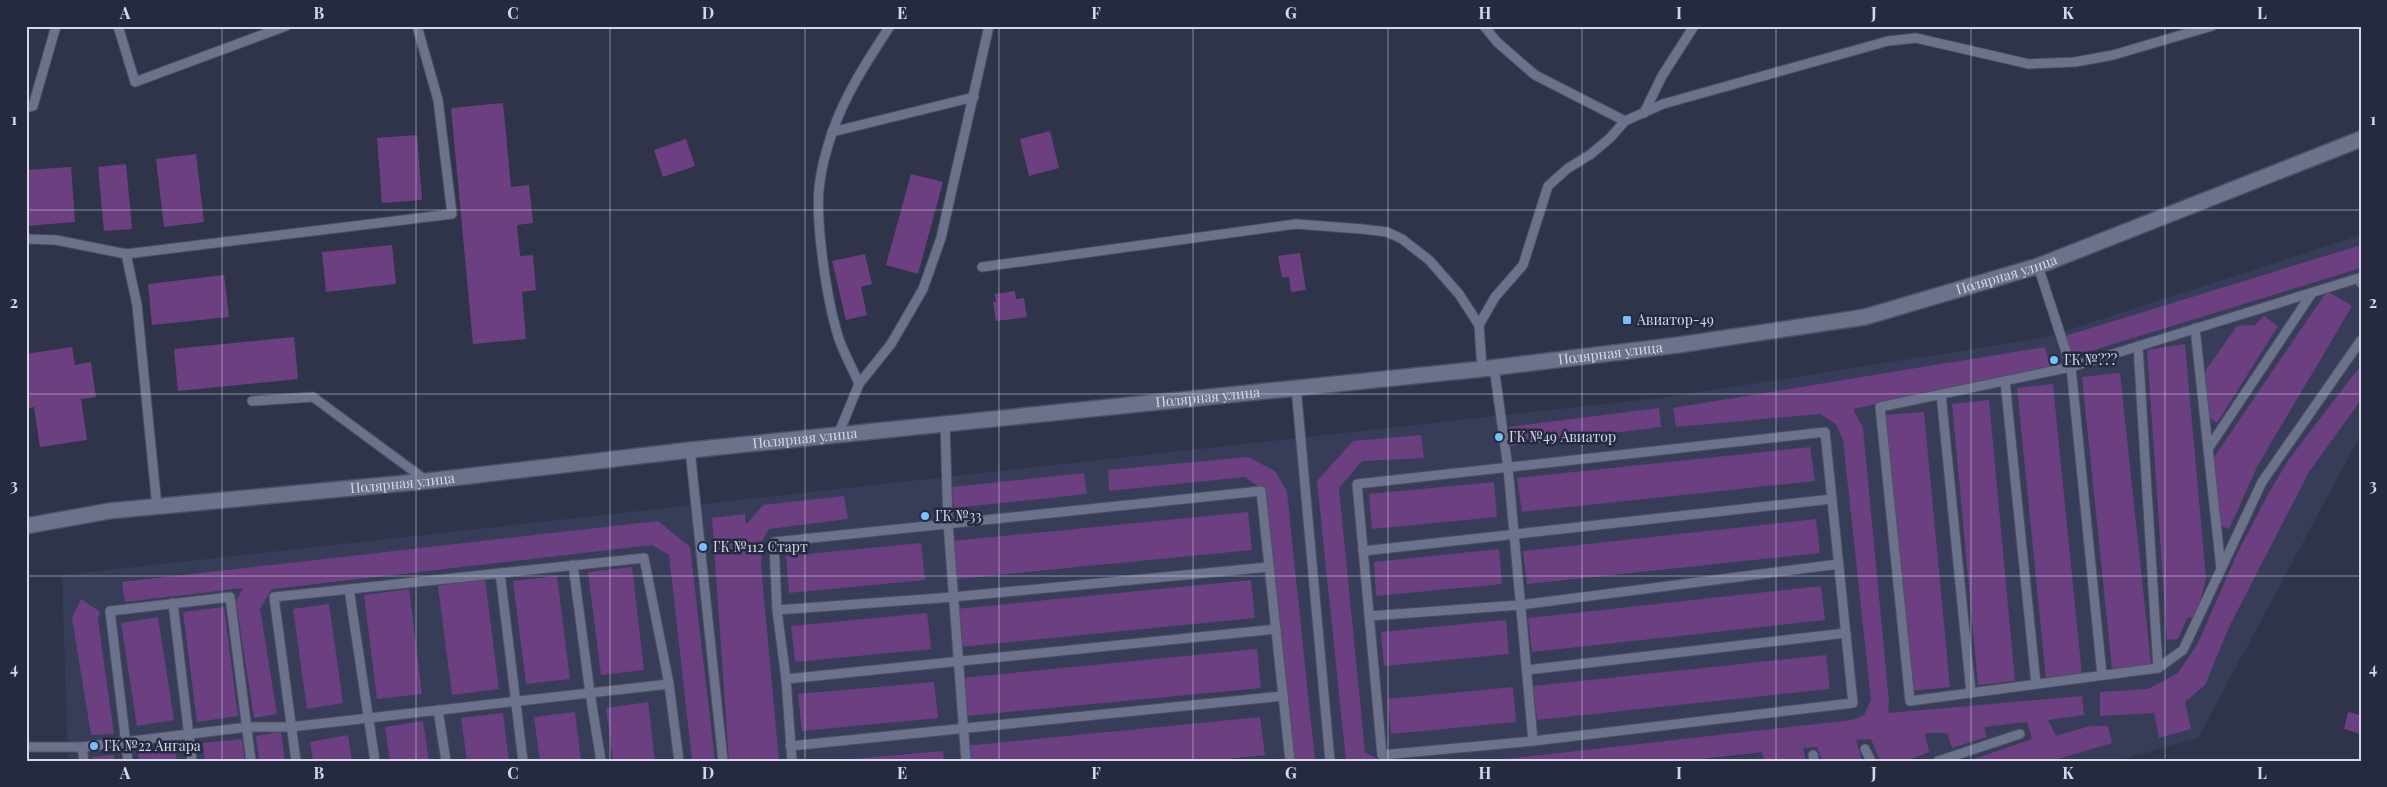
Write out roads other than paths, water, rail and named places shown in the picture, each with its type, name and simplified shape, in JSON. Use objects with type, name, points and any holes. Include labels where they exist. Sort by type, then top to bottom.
[{"type":"main road","name":"Полярная улица","points":[[26,526],[109,511],[427,481],[690,450],[1488,368],[1678,345],[1865,316],[2038,266],[2361,139]]},
{"type":"lane","points":[[26,108],[33,106],[56,26]]},
{"type":"lane","points":[[118,26],[135,82],[286,26]]},
{"type":"lane","points":[[26,239],[56,240],[126,254],[452,214],[438,100],[418,26]]},
{"type":"lane","points":[[859,384],[839,340],[823,259],[819,210],[820,182],[832,132],[854,82],[890,26]]},
{"type":"lane","points":[[838,435],[859,384],[891,344],[923,289],[941,238],[989,26]]},
{"type":"lane","points":[[1484,26],[1497,42],[1535,76],[1625,121]]},
{"type":"lane","points":[[1644,113],[1662,76],[1694,26]]},
{"type":"lane","points":[[1479,325],[1495,296],[1523,264],[1548,186],[1567,169],[1591,154],[1610,138],[1625,121],[1663,104],[1888,41],[1916,38],[2021,62],[2075,62],[2113,56],[2212,26]]},
{"type":"lane","points":[[832,132],[974,97]]},
{"type":"lane","points":[[982,267],[1296,224],[1387,232],[1402,239],[1429,260],[1459,294],[1479,325],[1508,468],[1533,741]]},
{"type":"lane","points":[[126,254],[137,305],[157,506]]},
{"type":"lane","points":[[2038,266],[2071,367],[2102,675]]},
{"type":"lane","points":[[2361,283],[2359,278],[2071,367],[1880,407],[1910,701],[2158,668],[2183,650],[2262,482],[2361,340]]},
{"type":"lane","points":[[2208,449],[2312,293]]},
{"type":"lane","points":[[2195,328],[2221,570]]},
{"type":"lane","points":[[2138,346],[2158,668]]},
{"type":"lane","points":[[2005,381],[2036,684]]},
{"type":"lane","points":[[1296,387],[1330,761]]},
{"type":"lane","points":[[1941,394],[1971,693]]},
{"type":"lane","points":[[252,401],[313,397],[427,481]]},
{"type":"lane","points":[[945,424],[948,523],[966,761]]},
{"type":"lane","points":[[1825,432],[1853,703],[1533,741],[1382,755],[1357,484],[1508,468],[1825,432]]},
{"type":"lane","points":[[690,450],[722,761]]},
{"type":"lane","points":[[792,761],[786,679],[777,610],[774,542],[1260,491],[1290,761]]},
{"type":"lane","points":[[1363,551],[1832,499]]},
{"type":"lane","points":[[296,761],[274,597],[644,558],[669,684],[679,761]]},
{"type":"lane","points":[[1369,616],[1520,605],[1839,564]]},
{"type":"lane","points":[[573,566],[601,761]]},
{"type":"lane","points":[[777,610],[953,597],[1269,568]]},
{"type":"lane","points":[[500,573],[523,761]]},
{"type":"lane","points":[[349,589],[376,761]]},
{"type":"lane","points":[[128,761],[110,610],[230,597],[251,761]]},
{"type":"lane","points":[[173,603],[192,761]]},
{"type":"lane","points":[[786,679],[1276,629]]},
{"type":"lane","points":[[1527,670],[1846,633]]},
{"type":"lane","points":[[26,747],[82,747],[248,727],[290,727],[669,684]]},
{"type":"lane","points":[[790,746],[1283,696]]},
{"type":"lane","points":[[438,710],[446,761]]},
{"type":"lane","points":[[1938,761],[2020,734]]},
{"type":"lane","points":[[82,747],[84,761]]},
{"type":"lane","points":[[1865,748],[1871,761]]},
{"type":"place","name":"Авиатор-49","points":[[1627,320]]},
{"type":"place","name":"ГК №???","points":[[2054,360]]},
{"type":"place","name":"ГК №49 Авиатор","points":[[1499,437]]},
{"type":"place","name":"ГК №33","points":[[925,516]]},
{"type":"place","name":"ГК №112 Старт","points":[[703,547]]},
{"type":"place","name":"ГК №22 Ангара","points":[[94,746]]}]
